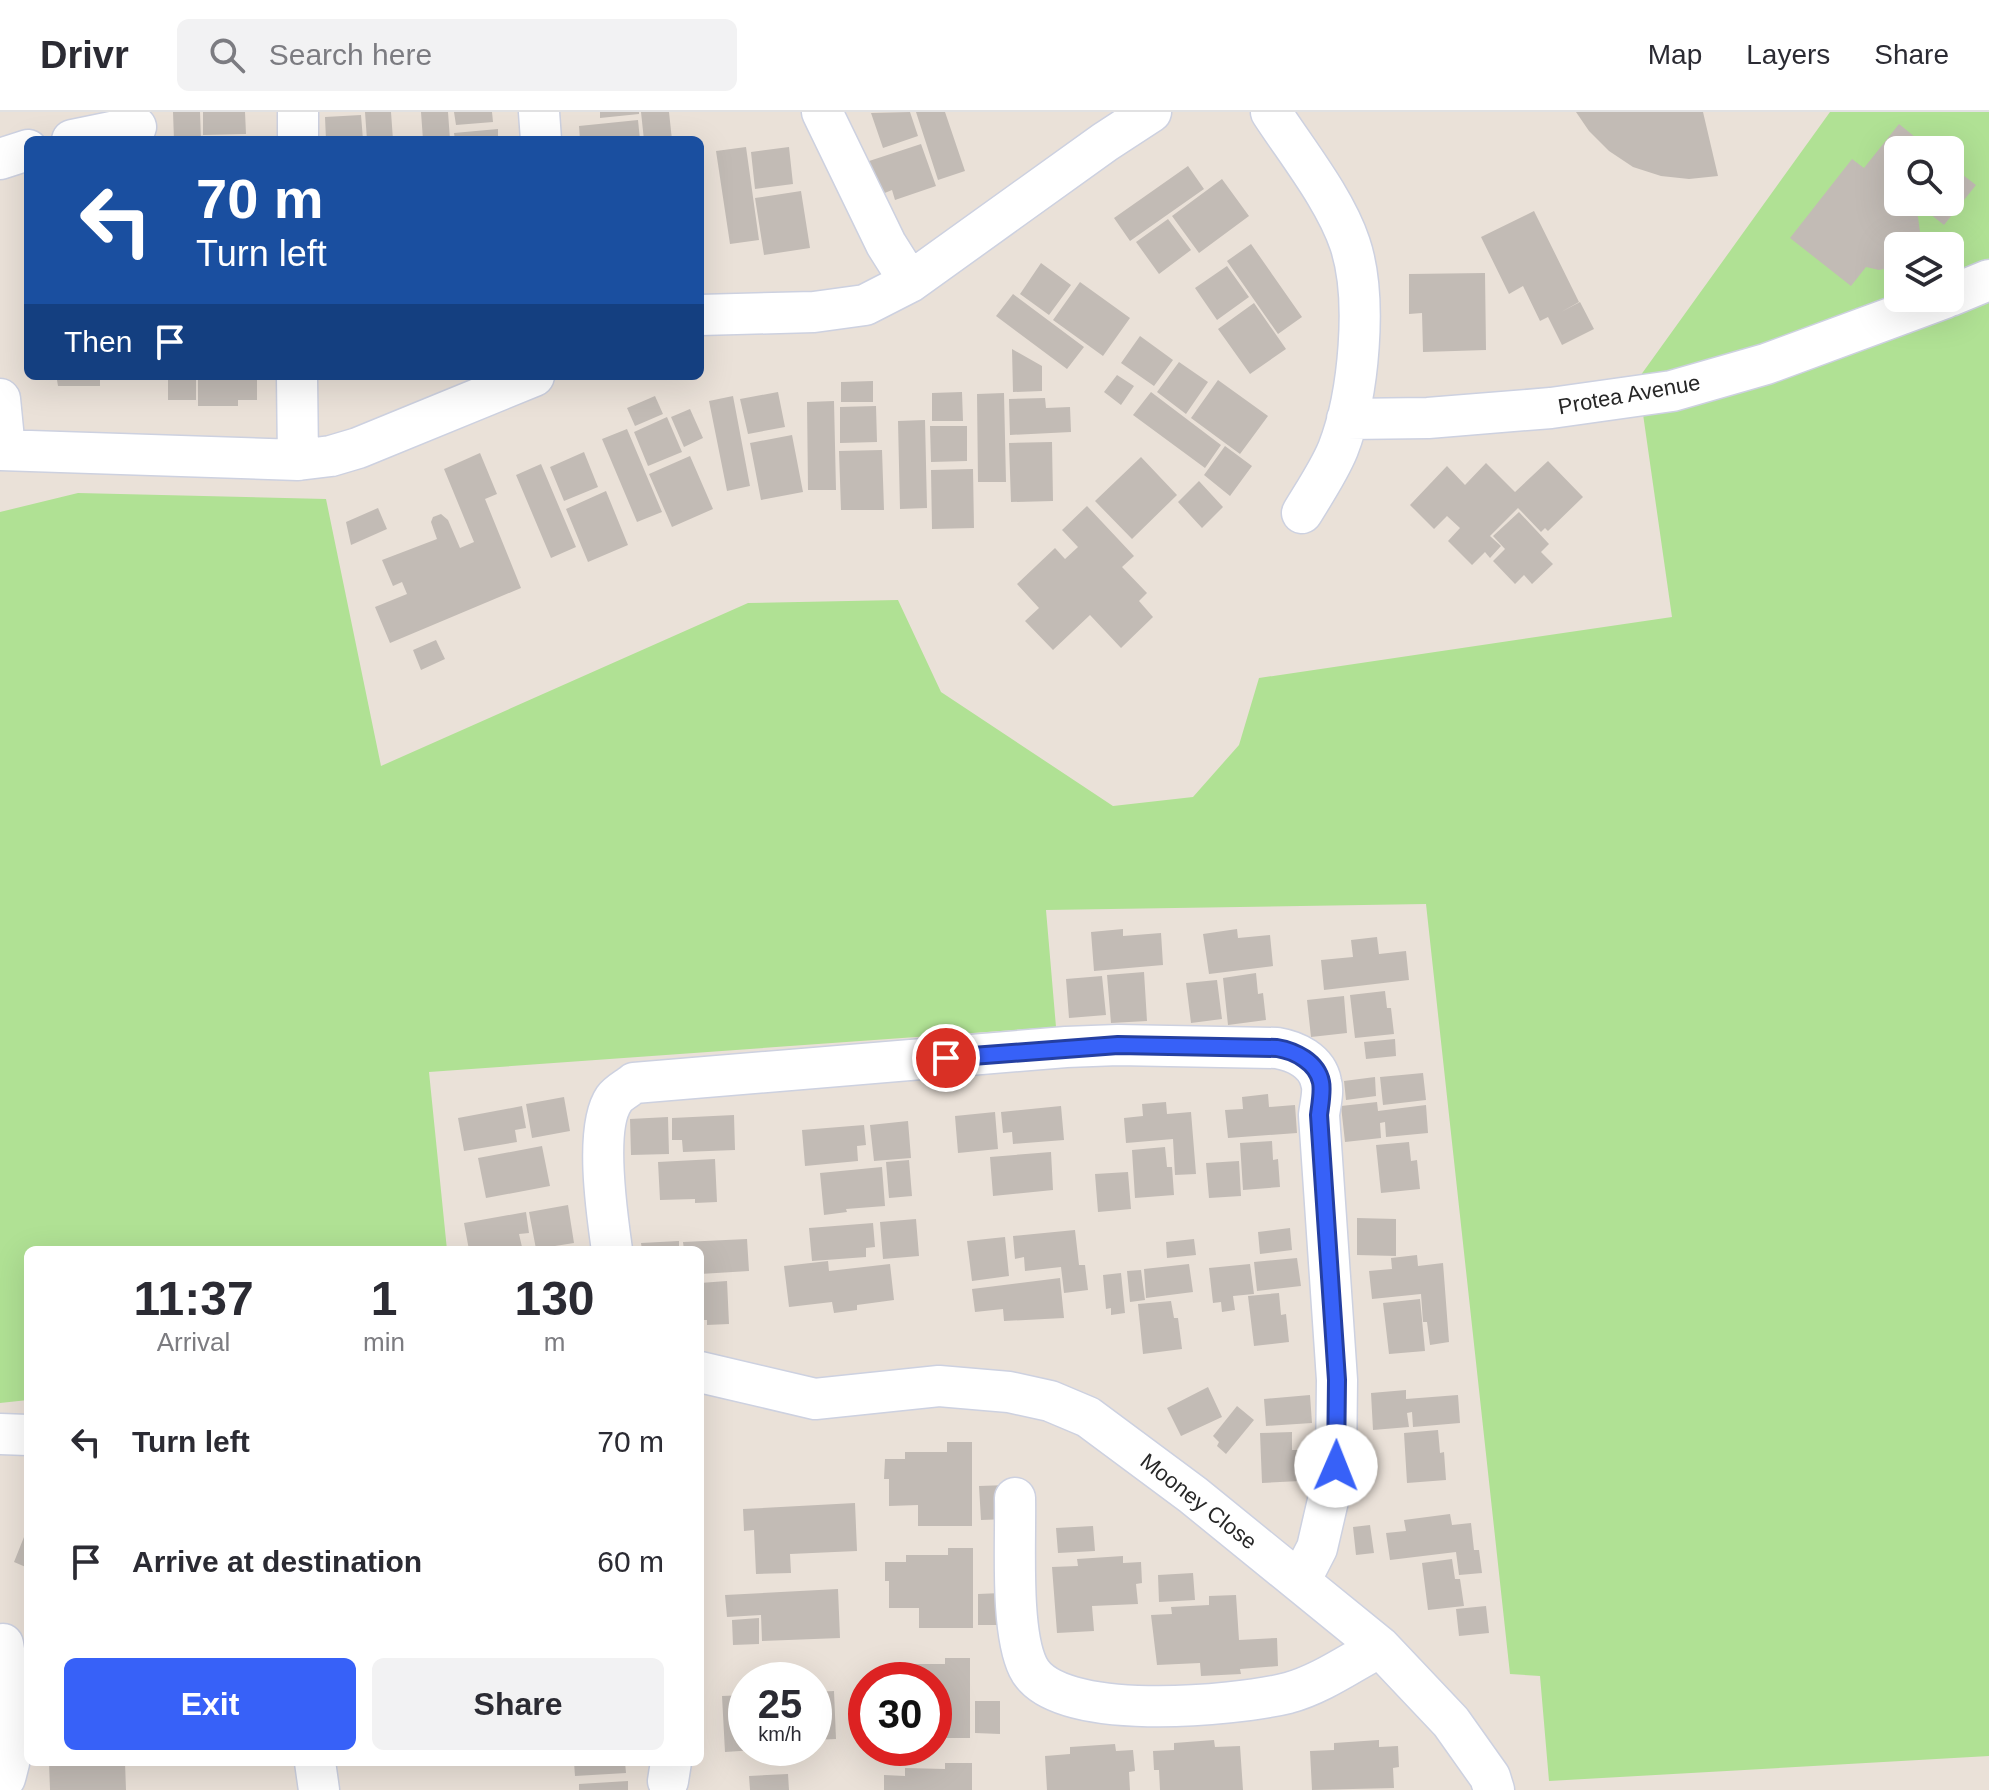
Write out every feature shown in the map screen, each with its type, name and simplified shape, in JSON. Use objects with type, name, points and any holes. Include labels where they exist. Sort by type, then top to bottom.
[{"type":"street","points":[[298,112],[298,136]]},
{"type":"street","points":[[539,112],[541,136]]},
{"type":"street","points":[[822,112],[886,244],[910,282]]},
{"type":"street","points":[[704,315],[814,312],[865,305],[910,282],[1151,112]]},
{"type":"street","points":[[1271,112],[1330,202],[1350,242],[1360,287],[1359,340],[1347,419],[1338,451],[1302,513]]},
{"type":"street","points":[[92,136],[136,127]]},
{"type":"street","points":[[0,159],[24,151]]},
{"type":"street","name":"Protea Avenue","points":[[1964,290],[1989,280]]},
{"type":"street","name":"Protea Avenue","points":[[1347,419],[1428,418],[1551,408],[1672,391],[1766,364],[1906,312]]},
{"type":"street","points":[[297,380],[298,460]]},
{"type":"street","points":[[0,399],[2,450],[298,460],[331,456],[358,448],[524,380]]},
{"type":"street","points":[[612,1246],[605,1194],[605,1128],[614,1098],[634,1083],[1066,1047],[1118,1045],[1295,1051],[1310,1064],[1321,1082],[1319,1115],[1337,1380],[1336,1466],[1317,1548],[1300,1581]]},
{"type":"street","name":"Mooney Close","points":[[704,1373],[815,1399],[939,1386],[1009,1392],[1050,1401],[1088,1417],[1380,1647],[1451,1722],[1490,1777],[1494,1790]]},
{"type":"street","points":[[0,1434],[24,1435]]},
{"type":"street","points":[[1015,1498],[1018,1635],[1028,1669],[1047,1688],[1060,1694],[1107,1704],[1212,1704],[1256,1699],[1315,1683],[1380,1647]]},
{"type":"street","points":[[0,1781],[5,1778],[12,1753],[15,1717],[3,1644]]},
{"type":"street","points":[[316,1766],[319,1790]]},
{"type":"green space","points":[[1830,112],[1989,112],[1989,1756],[1549,1781],[1540,1676],[1510,1674],[1426,904],[1046,910],[1056,1027],[429,1072],[447,1246],[24,1246],[24,1400],[0,1403],[0,512],[78,493],[326,499],[381,766],[748,603],[898,600],[941,692],[1113,806],[1193,797],[1239,745],[1259,678],[1672,617],[1638,379]]},
{"type":"building","points":[[173,112],[200,112],[201,136],[174,136]]},
{"type":"building","points":[[203,112],[245,112],[246,134],[203,135]]},
{"type":"building","points":[[365,112],[391,112],[393,136],[367,136]]},
{"type":"building","points":[[421,112],[448,112],[450,136],[423,136]]},
{"type":"building","points":[[454,112],[492,112],[493,122],[456,125]]},
{"type":"building","points":[[600,112],[639,112],[639,114],[600,118]]},
{"type":"building","points":[[641,112],[669,112],[672,136],[644,136]]},
{"type":"building","points":[[910,112],[918,136],[883,148],[871,113]]},
{"type":"building","points":[[916,112],[945,112],[965,171],[938,180]]},
{"type":"building","points":[[1576,112],[1703,112],[1718,176],[1689,179],[1661,176],[1633,167],[1609,151]]},
{"type":"building","points":[[361,115],[363,136],[326,136],[325,117]]},
{"type":"building","points":[[638,120],[640,136],[580,136],[579,126]]},
{"type":"building","points":[[1899,124],[1914,136],[1889,136]]},
{"type":"building","points":[[498,129],[498,136],[454,136],[454,133]]},
{"type":"building","points":[[1884,143],[1884,216],[1917,216],[1920,232],[1884,232],[1884,269],[1866,267],[1851,286],[1790,238],[1852,159],[1864,168]]},
{"type":"building","points":[[921,144],[936,186],[895,200],[892,190],[875,197],[863,163]]},
{"type":"building","points":[[746,147],[759,240],[730,244],[716,151]]},
{"type":"building","points":[[789,147],[793,184],[755,189],[751,152]]},
{"type":"building","points":[[1188,166],[1204,189],[1130,241],[1114,218]]},
{"type":"building","points":[[1964,176],[1976,185],[1964,200]]},
{"type":"building","points":[[1222,179],[1249,216],[1199,253],[1172,216]]},
{"type":"building","points":[[801,191],[810,248],[764,255],[755,198]]},
{"type":"building","points":[[1534,211],[1579,302],[1561,312],[1580,302],[1594,329],[1562,345],[1548,317],[1540,321],[1523,286],[1509,294],[1481,237]]},
{"type":"building","points":[[1933,216],[1951,216],[1944,225]]},
{"type":"building","points":[[1168,219],[1191,250],[1159,274],[1136,242]]},
{"type":"building","points":[[1251,244],[1302,317],[1278,334],[1227,261]]},
{"type":"building","points":[[1041,263],[1071,285],[1049,315],[1020,294]]},
{"type":"building","points":[[1227,266],[1249,297],[1217,320],[1195,288]]},
{"type":"building","points":[[1485,273],[1486,350],[1423,352],[1422,313],[1409,314],[1409,274]]},
{"type":"building","points":[[1080,282],[1130,318],[1103,356],[1053,320]]},
{"type":"building","points":[[1013,294],[1084,347],[1067,369],[996,316]]},
{"type":"building","points":[[1254,303],[1286,349],[1250,374],[1218,329]]},
{"type":"building","points":[[1140,336],[1173,360],[1154,386],[1121,363]]},
{"type":"building","points":[[1012,349],[1042,366],[1042,391],[1013,392]]},
{"type":"building","points":[[1179,362],[1208,382],[1186,414],[1157,392]]},
{"type":"building","points":[[1117,375],[1134,386],[1121,405],[1104,392]]},
{"type":"building","points":[[57,380],[100,380],[100,386],[58,386]]},
{"type":"building","points":[[168,380],[196,380],[196,400],[168,400]]},
{"type":"building","points":[[198,380],[257,380],[257,400],[238,400],[238,406],[198,406]]},
{"type":"building","points":[[1218,380],[1268,416],[1240,454],[1191,418]]},
{"type":"building","points":[[873,381],[873,402],[841,402],[841,382]]},
{"type":"building","points":[[778,392],[785,427],[748,434],[740,399]]},
{"type":"building","points":[[962,392],[963,421],[932,421],[932,393]]},
{"type":"building","points":[[1151,392],[1221,445],[1205,468],[1133,415]]},
{"type":"building","points":[[1004,393],[1006,482],[978,482],[977,394]]},
{"type":"building","points":[[655,396],[663,414],[635,426],[627,408]]},
{"type":"building","points":[[733,396],[750,486],[727,491],[709,401]]},
{"type":"building","points":[[1045,398],[1046,408],[1070,407],[1071,432],[1010,435],[1009,399]]},
{"type":"building","points":[[834,401],[836,490],[808,490],[807,402]]},
{"type":"building","points":[[876,406],[877,442],[840,443],[840,407]]},
{"type":"building","points":[[690,409],[703,438],[684,447],[671,417]]},
{"type":"building","points":[[667,417],[682,452],[648,466],[634,432]]},
{"type":"building","points":[[925,420],[927,508],[900,509],[898,421]]},
{"type":"building","points":[[930,426],[967,426],[967,461],[931,462]]},
{"type":"building","points":[[627,429],[662,512],[637,522],[602,439]]},
{"type":"building","points":[[792,435],[803,492],[761,500],[750,443]]},
{"type":"building","points":[[1052,442],[1053,501],[1011,502],[1009,443]]},
{"type":"building","points":[[1225,446],[1252,466],[1230,496],[1204,475]]},
{"type":"building","points":[[882,450],[884,510],[841,510],[839,451]]},
{"type":"building","points":[[584,452],[598,487],[564,501],[550,467]]},
{"type":"building","points":[[480,453],[497,494],[485,499],[521,588],[390,643],[375,607],[407,594],[402,582],[393,586],[382,560],[437,539],[431,522],[433,517],[441,514],[448,520],[460,548],[474,542],[444,469]]},
{"type":"building","points":[[690,456],[713,509],[672,527],[649,474]]},
{"type":"building","points":[[1141,457],[1177,495],[1132,539],[1095,501]]},
{"type":"building","points":[[1548,461],[1583,497],[1548,531],[1545,528],[1541,532],[1518,508],[1490,536],[1501,546],[1490,558],[1485,552],[1472,565],[1448,541],[1460,528],[1447,516],[1434,529],[1410,505],[1447,466],[1465,485],[1486,463],[1515,492]]},
{"type":"building","points":[[541,464],[576,547],[551,558],[516,475]]},
{"type":"building","points":[[973,469],[974,528],[932,529],[931,470]]},
{"type":"building","points":[[1199,481],[1223,507],[1202,528],[1178,502]]},
{"type":"building","points":[[606,491],[628,545],[588,562],[566,509]]},
{"type":"building","points":[[1087,506],[1134,556],[1122,567],[1147,593],[1139,601],[1153,617],[1121,648],[1090,615],[1053,650],[1025,621],[1039,608],[1017,584],[1055,548],[1065,559],[1078,547],[1062,530]]},
{"type":"building","points":[[378,508],[387,529],[351,545],[346,522]]},
{"type":"building","points":[[1519,512],[1549,544],[1541,552],[1553,564],[1532,584],[1524,575],[1515,584],[1493,561],[1505,549],[1493,536]]},
{"type":"building","points":[[436,640],[445,659],[421,670],[413,650]]},
{"type":"building","points":[[1123,929],[1123,936],[1161,933],[1163,965],[1094,971],[1091,932]]},
{"type":"building","points":[[1237,929],[1238,938],[1270,935],[1273,966],[1209,974],[1203,934]]},
{"type":"building","points":[[1377,937],[1379,954],[1406,951],[1409,980],[1324,990],[1321,960],[1353,957],[1351,940]]},
{"type":"building","points":[[1144,972],[1147,1021],[1111,1023],[1107,975]]},
{"type":"building","points":[[1256,973],[1258,994],[1263,993],[1266,1020],[1228,1025],[1223,978]]},
{"type":"building","points":[[1102,976],[1106,1015],[1069,1018],[1066,979]]},
{"type":"building","points":[[1217,980],[1222,1019],[1191,1023],[1186,983]]},
{"type":"building","points":[[1385,991],[1394,1034],[1355,1038],[1350,995]]},
{"type":"building","points":[[1344,996],[1347,1033],[1311,1037],[1307,1000]]},
{"type":"building","points":[[1395,1039],[1396,1056],[1366,1059],[1364,1042]]},
{"type":"building","points":[[1423,1073],[1426,1100],[1383,1105],[1380,1077]]},
{"type":"building","points":[[1375,1077],[1376,1096],[1346,1100],[1344,1081]]},
{"type":"building","points":[[1268,1094],[1269,1107],[1295,1105],[1297,1133],[1228,1138],[1225,1110],[1243,1109],[1242,1097]]},
{"type":"building","points":[[564,1097],[570,1131],[532,1138],[526,1104]]},
{"type":"building","points":[[1166,1102],[1167,1114],[1191,1112],[1196,1174],[1175,1175],[1173,1139],[1126,1143],[1124,1118],[1143,1116],[1142,1104]]},
{"type":"building","points":[[1377,1102],[1378,1111],[1426,1105],[1428,1133],[1386,1137],[1385,1122],[1380,1123],[1381,1138],[1345,1142],[1341,1106]]},
{"type":"building","points":[[522,1106],[526,1128],[515,1130],[517,1142],[464,1151],[458,1118]]},
{"type":"building","points":[[1061,1106],[1064,1140],[1013,1144],[1012,1132],[1003,1133],[1001,1112]]},
{"type":"building","points":[[995,1112],[998,1149],[958,1153],[955,1116]]},
{"type":"building","points":[[734,1115],[735,1150],[683,1152],[682,1140],[672,1140],[672,1118]]},
{"type":"building","points":[[668,1117],[669,1154],[631,1155],[630,1119]]},
{"type":"building","points":[[908,1121],[911,1158],[874,1161],[870,1125]]},
{"type":"building","points":[[864,1125],[866,1145],[857,1146],[858,1161],[805,1166],[802,1130]]},
{"type":"building","points":[[1272,1141],[1273,1160],[1278,1159],[1280,1187],[1243,1190],[1240,1143]]},
{"type":"building","points":[[1409,1142],[1411,1161],[1417,1160],[1420,1189],[1381,1193],[1376,1145]]},
{"type":"building","points":[[542,1146],[550,1186],[486,1198],[478,1158]]},
{"type":"building","points":[[1165,1147],[1167,1167],[1172,1167],[1174,1195],[1135,1198],[1132,1150]]},
{"type":"building","points":[[1051,1152],[1053,1190],[993,1196],[990,1157]]},
{"type":"building","points":[[715,1159],[717,1202],[660,1200],[658,1162]]},
{"type":"building","points":[[909,1160],[912,1196],[889,1198],[886,1162]]},
{"type":"building","points":[[1239,1161],[1241,1196],[1209,1198],[1206,1163]]},
{"type":"building","points":[[882,1167],[885,1206],[846,1209],[847,1212],[824,1215],[820,1173]]},
{"type":"building","points":[[1128,1172],[1131,1209],[1098,1212],[1095,1174]]},
{"type":"building","points":[[568,1205],[574,1243],[535,1246],[529,1212]]},
{"type":"building","points":[[526,1212],[529,1233],[519,1234],[522,1246],[468,1246],[464,1223]]},
{"type":"building","points":[[1357,1218],[1396,1219],[1396,1256],[1357,1255]]},
{"type":"building","points":[[916,1219],[919,1256],[883,1259],[880,1222]]},
{"type":"building","points":[[873,1223],[875,1247],[866,1248],[866,1257],[812,1261],[809,1228]]},
{"type":"building","points":[[1290,1228],[1292,1250],[1260,1254],[1258,1232]]},
{"type":"building","points":[[1075,1230],[1079,1265],[1085,1265],[1088,1290],[1064,1293],[1061,1267],[1025,1271],[1024,1257],[1015,1259],[1013,1236]]},
{"type":"building","points":[[1005,1237],[1009,1276],[972,1281],[967,1241]]},
{"type":"building","points":[[747,1239],[749,1271],[704,1274],[704,1246],[684,1246],[683,1242]]},
{"type":"building","points":[[1194,1239],[1196,1255],[1167,1258],[1166,1242]]},
{"type":"building","points":[[679,1241],[679,1246],[641,1246],[641,1243]]},
{"type":"building","points":[[1417,1255],[1418,1266],[1443,1263],[1449,1342],[1430,1345],[1427,1322],[1423,1322],[1421,1294],[1372,1299],[1369,1271],[1392,1269],[1391,1258]]},
{"type":"building","points":[[1297,1258],[1301,1286],[1257,1291],[1254,1262]]},
{"type":"building","points":[[828,1261],[829,1271],[890,1264],[894,1300],[857,1305],[857,1310],[834,1313],[832,1302],[789,1307],[784,1266]]},
{"type":"building","points":[[1189,1264],[1193,1292],[1146,1298],[1144,1269]]},
{"type":"building","points":[[1250,1264],[1254,1294],[1233,1296],[1235,1310],[1222,1312],[1221,1302],[1213,1303],[1209,1268]]},
{"type":"building","points":[[1141,1270],[1145,1300],[1130,1302],[1127,1271]]},
{"type":"building","points":[[1121,1273],[1125,1313],[1111,1315],[1111,1308],[1106,1309],[1103,1275]]},
{"type":"building","points":[[1060,1278],[1064,1318],[1004,1321],[1003,1309],[975,1312],[972,1289]]},
{"type":"building","points":[[727,1281],[729,1324],[707,1325],[707,1320],[704,1320],[704,1283]]},
{"type":"building","points":[[1279,1293],[1281,1315],[1286,1314],[1289,1342],[1254,1346],[1248,1296]]},
{"type":"building","points":[[1420,1299],[1425,1351],[1389,1354],[1383,1303]]},
{"type":"building","points":[[1171,1301],[1174,1318],[1178,1318],[1182,1349],[1143,1354],[1138,1304]]},
{"type":"building","points":[[1208,1387],[1222,1417],[1181,1436],[1167,1408]]},
{"type":"building","points":[[1406,1390],[1406,1399],[1458,1395],[1460,1423],[1413,1427],[1412,1412],[1407,1413],[1409,1427],[1373,1430],[1371,1393]]},
{"type":"building","points":[[1310,1395],[1312,1423],[1266,1426],[1264,1399]]},
{"type":"building","points":[[1237,1406],[1254,1420],[1226,1454],[1217,1446],[1219,1442],[1213,1436]]},
{"type":"building","points":[[1438,1430],[1440,1453],[1444,1452],[1446,1480],[1407,1483],[1404,1433]]},
{"type":"building","points":[[1292,1432],[1292,1450],[1299,1450],[1300,1481],[1262,1483],[1260,1433]]},
{"type":"building","points":[[947,1442],[972,1442],[972,1526],[918,1526],[918,1505],[889,1506],[889,1479],[884,1479],[885,1459],[905,1459],[905,1452],[947,1452]]},
{"type":"building","points":[[1008,1485],[1009,1519],[981,1520],[979,1486]]},
{"type":"building","points":[[855,1503],[857,1551],[790,1554],[791,1573],[756,1574],[754,1530],[744,1531],[743,1509]]},
{"type":"building","points":[[1450,1514],[1452,1525],[1471,1523],[1474,1550],[1479,1550],[1482,1573],[1459,1575],[1456,1552],[1390,1560],[1386,1533],[1406,1531],[1404,1520]]},
{"type":"building","points":[[1370,1525],[1374,1553],[1356,1555],[1353,1527]]},
{"type":"building","points":[[1093,1526],[1095,1551],[1058,1553],[1056,1528]]},
{"type":"building","points":[[24,1537],[24,1566],[14,1562]]},
{"type":"building","points":[[948,1548],[973,1548],[973,1628],[919,1628],[919,1608],[889,1608],[885,1562],[906,1562],[906,1555],[948,1555]]},
{"type":"building","points":[[1123,1556],[1123,1563],[1141,1562],[1142,1583],[1136,1584],[1138,1604],[1092,1606],[1094,1631],[1057,1633],[1052,1567],[1078,1566],[1077,1559]]},
{"type":"building","points":[[1452,1559],[1455,1579],[1460,1579],[1464,1606],[1428,1610],[1422,1563]]},
{"type":"building","points":[[1193,1573],[1195,1600],[1159,1602],[1158,1575]]},
{"type":"building","points":[[838,1589],[840,1638],[762,1641],[761,1615],[727,1617],[725,1595]]},
{"type":"building","points":[[1001,1593],[1001,1625],[978,1625],[978,1594]]},
{"type":"building","points":[[1236,1595],[1239,1640],[1277,1638],[1278,1666],[1240,1669],[1241,1674],[1201,1676],[1200,1663],[1157,1665],[1151,1615],[1172,1614],[1171,1607],[1209,1605],[1209,1596]]},
{"type":"building","points":[[1486,1606],[1489,1633],[1459,1636],[1456,1609]]},
{"type":"building","points":[[759,1618],[759,1644],[733,1645],[732,1620]]},
{"type":"building","points":[[945,1658],[970,1658],[970,1738],[952,1738],[952,1662],[945,1662]]},
{"type":"building","points":[[832,1691],[836,1739],[832,1739]]},
{"type":"building","points":[[722,1696],[728,1696],[728,1752],[725,1752]]},
{"type":"building","points":[[975,1701],[1000,1701],[1000,1734],[975,1733]]},
{"type":"building","points":[[1214,1740],[1215,1747],[1240,1746],[1243,1790],[1160,1790],[1159,1770],[1154,1770],[1153,1751],[1174,1750],[1174,1743]]},
{"type":"building","points":[[1379,1740],[1379,1747],[1398,1746],[1399,1767],[1393,1768],[1394,1788],[1312,1790],[1310,1751],[1334,1750],[1334,1743]]},
{"type":"building","points":[[1115,1744],[1116,1751],[1133,1750],[1135,1771],[1129,1772],[1130,1790],[1047,1790],[1045,1756],[1070,1754],[1070,1747]]},
{"type":"building","points":[[952,1763],[972,1763],[972,1790],[884,1790],[884,1775],[905,1776],[905,1768],[945,1769]]},
{"type":"building","points":[[49,1766],[125,1766],[126,1790],[50,1790]]},
{"type":"building","points":[[574,1766],[625,1766],[626,1773],[575,1776]]},
{"type":"building","points":[[788,1774],[789,1790],[750,1790],[749,1776]]},
{"type":"building","points":[[628,1781],[628,1790],[579,1790],[579,1784]]},
{"type":"route","points":[[946,1058],[1118,1045],[1277,1048],[1295,1051],[1310,1064],[1321,1082],[1319,1115],[1337,1380],[1336,1466]]}]
